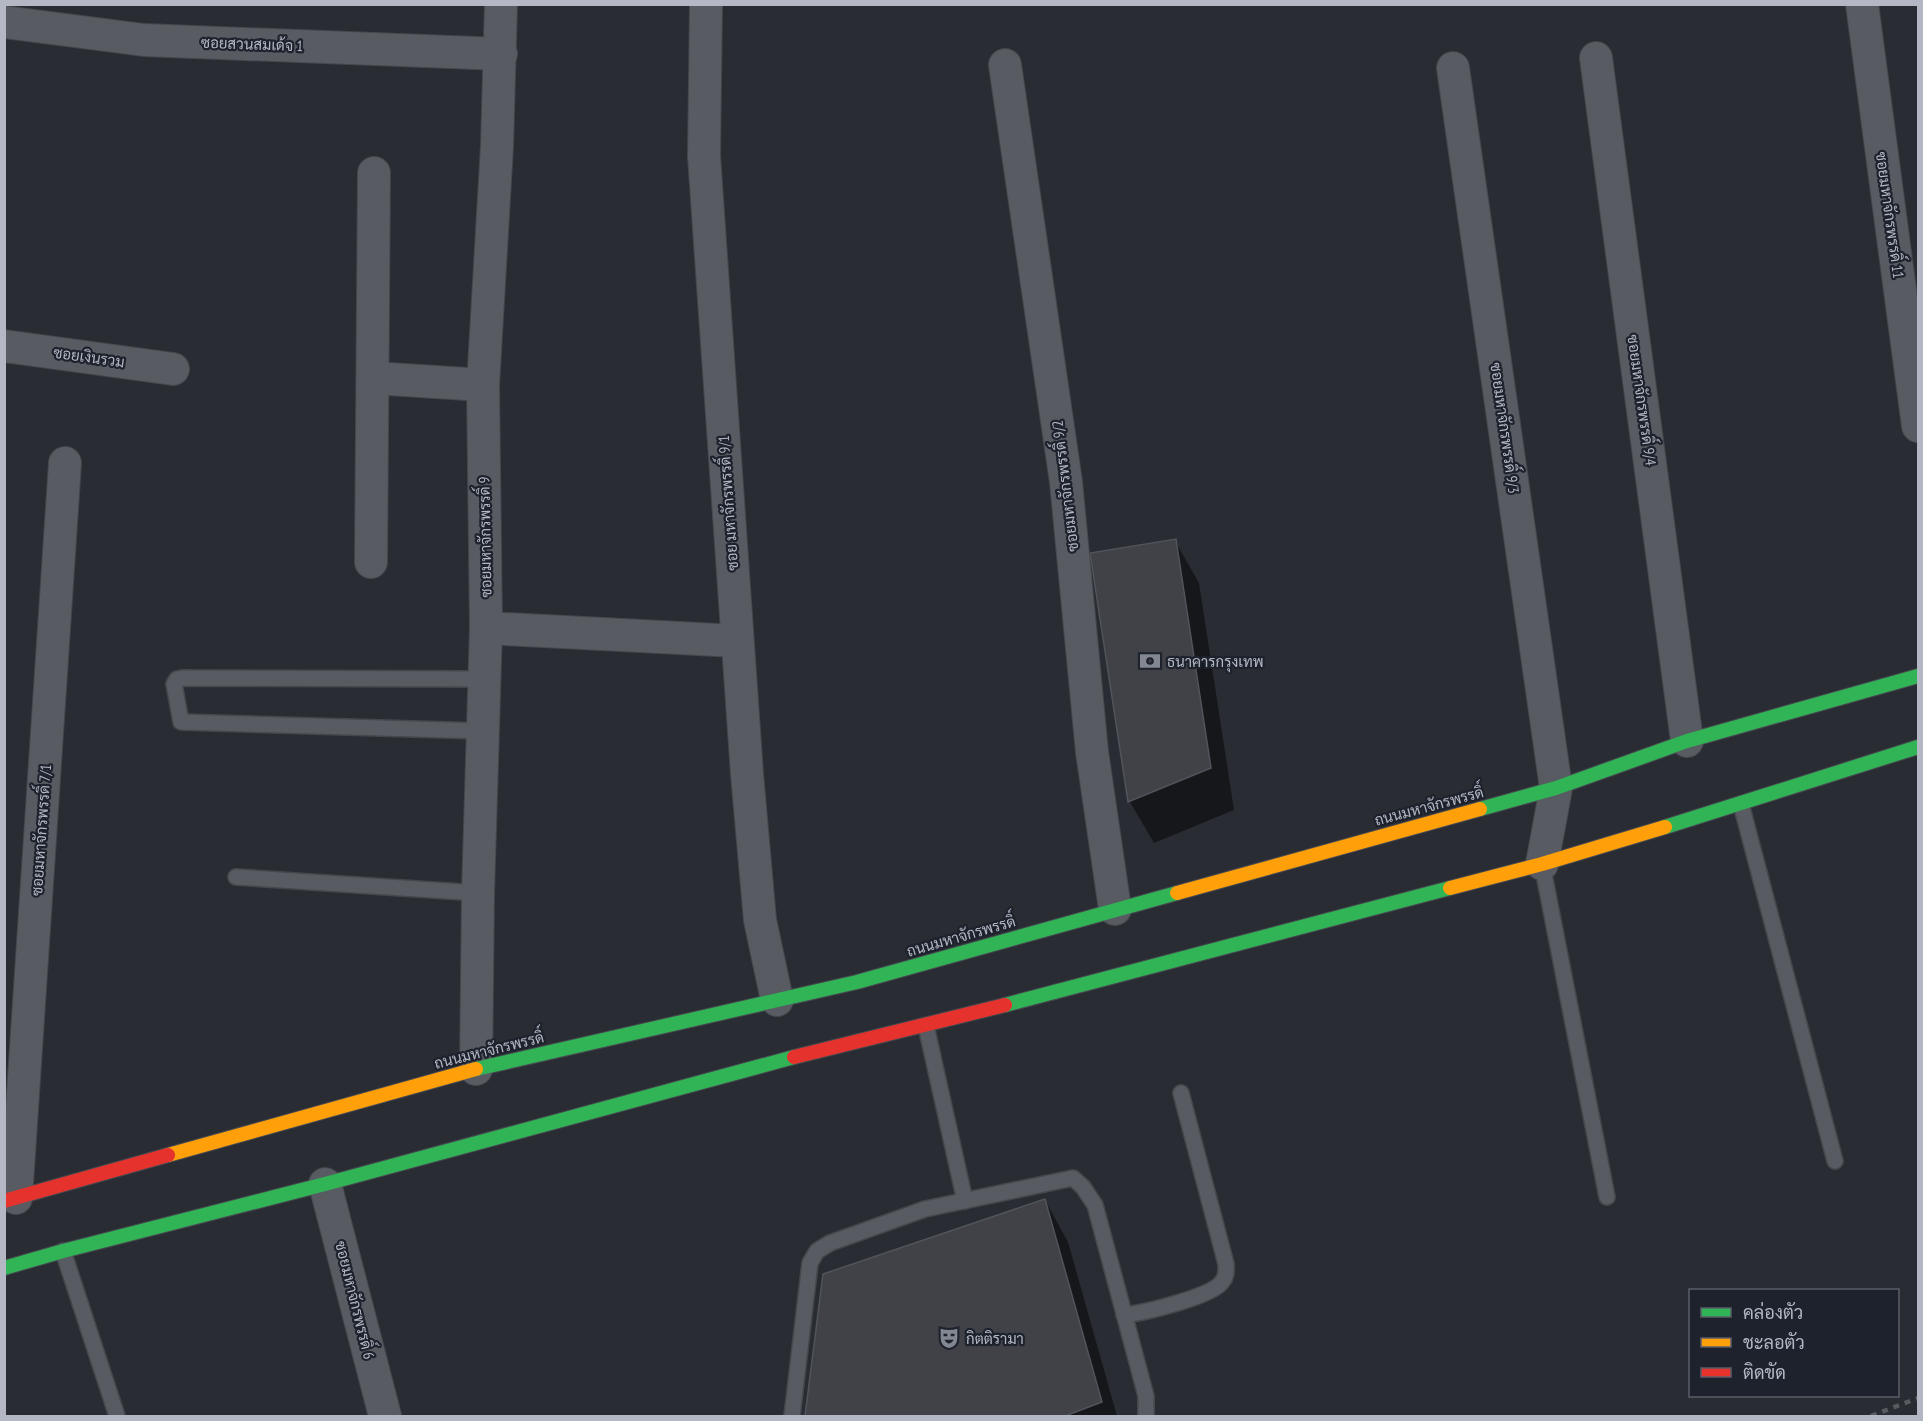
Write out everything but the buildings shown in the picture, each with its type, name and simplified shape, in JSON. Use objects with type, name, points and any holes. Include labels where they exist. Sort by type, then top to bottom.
[{"type":"main road","name":"ถนนมหาจักรพรรดิ์","points":[[10,1199],[476,1069],[857,982],[1556,788],[1687,741],[1918,676]]},
{"type":"main road","points":[[4,1268],[325,1184],[774,1062],[926,1026],[1542,864],[1742,804],[1918,747]]},
{"type":"street","name":"ซอยมหาจักรพรรดิ์ 9","points":[[476,1069],[478,892],[486,628],[483,386],[501,54],[501,4]]},
{"type":"street","name":"ซอย มหาจักรพรรดิ์ 9/1","points":[[706,4],[704,156],[737,641],[760,920],[777,1000]]},
{"type":"street","name":"ซอยมหาจักรพรรดิ์ 11","points":[[1862,4],[1918,426]]},
{"type":"street","name":"ซอยสวนสมเด้จ 1","points":[[4,22],[144,40],[501,54]]},
{"type":"street","name":"ซอยมหาจักรพรรดิ์ 9/4","points":[[1596,58],[1687,741]]},
{"type":"street","name":"ซอยมหาจักรพรรดิ์ 9/2","points":[[1005,65],[1066,482],[1092,752],[1115,909]]},
{"type":"street","name":"ซอยมหาจักรพรรดิ์ 9/3","points":[[1453,68],[1556,788],[1542,864]]},
{"type":"street","points":[[371,562],[374,173]]},
{"type":"street","name":"ซอยเงินรวม","points":[[4,345],[173,369]]},
{"type":"street","points":[[373,378],[483,386]]},
{"type":"street","name":"ซอยมหาจักรพรรดิ์ 7/1","points":[[10,1199],[65,463]]},
{"type":"street","points":[[486,628],[737,641]]},
{"type":"street","name":"ซอยมหาจักรพรรดิ์ 6","points":[[325,1184],[385,1416]]},
{"type":"lane","points":[[482,731],[181,722],[174,684],[182,678],[484,679]]},
{"type":"lane","points":[[1742,804],[1835,1161]]},
{"type":"lane","points":[[1542,864],[1607,1197]]},
{"type":"lane","points":[[236,878],[478,892]]},
{"type":"lane","points":[[926,1026],[965,1201]]},
{"type":"lane","points":[[1124,1315],[1143,1313],[1207,1292],[1216,1288],[1226,1275],[1226,1264],[1181,1093]]},
{"type":"lane","points":[[792,1416],[810,1263],[817,1251],[830,1243],[925,1209],[1073,1178],[1083,1187],[1095,1205],[1146,1396],[1146,1416]]},
{"type":"lane","points":[[63,1251],[117,1416]]},
{"type":"railway","points":[[1871,1416],[1918,1398]]},
{"type":"traffic: fast","points":[[1480,809],[1556,788],[1687,741],[1918,676]]},
{"type":"traffic: fast","points":[[1665,827],[1918,747]]},
{"type":"traffic: fast","points":[[1005,1005],[1450,888]]},
{"type":"traffic: fast","points":[[476,1069],[857,982],[1177,893]]},
{"type":"traffic: fast","points":[[4,1268],[794,1057]]},
{"type":"traffic: slow","points":[[1177,893],[1480,809]]},
{"type":"traffic: slow","points":[[1450,888],[1542,864],[1665,827]]},
{"type":"traffic: slow","points":[[168,1155],[476,1069]]},
{"type":"traffic: jam","points":[[794,1057],[1005,1005]]},
{"type":"traffic: jam","points":[[4,1201],[168,1155]]},
{"type":"place","name":"ธนาคารกรุงเทพ","points":[[1150,661]]},
{"type":"place","name":"กิตติรามา","points":[[949,1338]]}]
